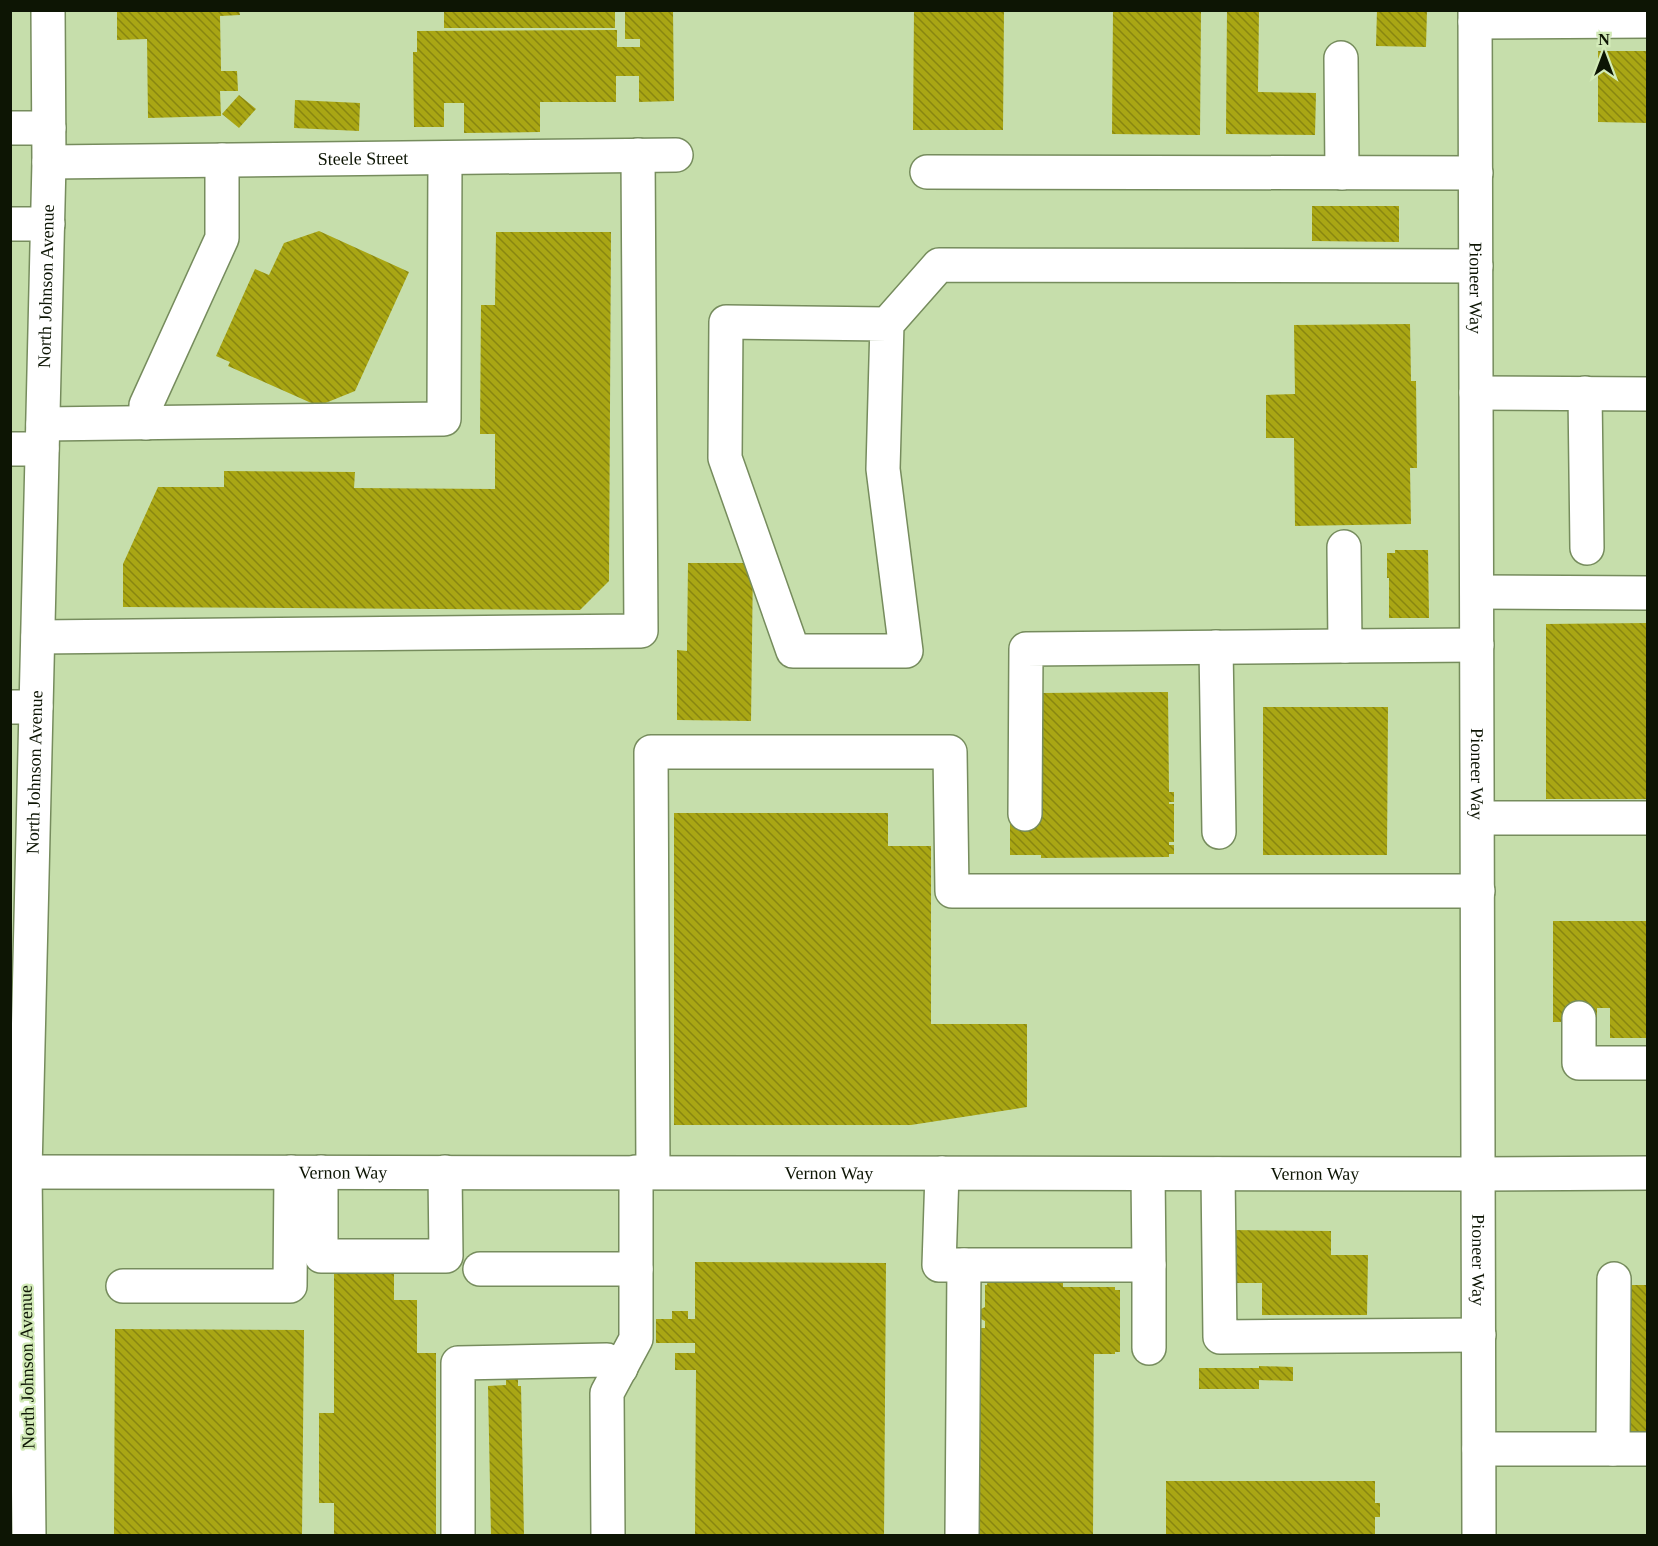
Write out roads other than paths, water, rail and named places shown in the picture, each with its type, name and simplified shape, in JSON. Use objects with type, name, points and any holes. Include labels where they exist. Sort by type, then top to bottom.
[{"type":"main road","name":"North Johnson Avenue","points":[[29,1536],[19,1369],[18,1172],[23,707],[38,637],[50,162],[48,10]]},
{"type":"main road","points":[[1475,16],[1647,21]]},
{"type":"main road","name":"Pioneer Way","points":[[1475,16],[1479,1536]]},
{"type":"main road","points":[[1341,58],[1342,173]]},
{"type":"main road","points":[[10,128],[49,128]]},
{"type":"main road","points":[[38,637],[641,631],[638,155]]},
{"type":"main road","name":"Steele Street","points":[[50,162],[676,155]]},
{"type":"main road","points":[[10,449],[43,437],[146,423],[444,419],[445,158]]},
{"type":"main road","points":[[146,423],[146,405],[222,238],[222,160]]},
{"type":"main road","points":[[927,172],[1476,173]]},
{"type":"main road","points":[[10,224],[48,224]]},
{"type":"main road","points":[[887,324],[726,322],[725,458],[793,651],[906,651],[883,469],[887,324],[939,265],[1476,266]]},
{"type":"main road","points":[[1476,393],[1647,394]]},
{"type":"main road","points":[[1585,393],[1587,548]]},
{"type":"main road","points":[[1344,547],[1345,646]]},
{"type":"main road","points":[[1477,592],[1647,593]]},
{"type":"main road","points":[[1025,814],[1026,649],[1477,645]]},
{"type":"main road","points":[[1216,647],[1219,832]]},
{"type":"main road","points":[[608,1536],[607,1393],[636,1339],[636,1269],[645,1172],[651,752],[950,752],[952,891],[1478,891]]},
{"type":"main road","points":[[1478,818],[1647,818]]},
{"type":"main road","points":[[1579,1018],[1579,1062],[1647,1062]]},
{"type":"main road","name":"Vernon Way","points":[[18,1172],[1647,1173]]},
{"type":"main road","points":[[306,1172],[321,1256],[446,1256],[446,1172]]},
{"type":"main road","points":[[123,1286],[291,1286],[306,1172]]},
{"type":"main road","points":[[942,1173],[939,1265],[1149,1265]]},
{"type":"main road","points":[[1148,1174],[1149,1348]]},
{"type":"main road","points":[[1218,1174],[1220,1336],[1479,1335]]},
{"type":"main road","points":[[962,1536],[964,1265]]},
{"type":"main road","points":[[480,1269],[636,1269]]},
{"type":"main road","points":[[1613,1449],[1614,1279]]},
{"type":"main road","points":[[458,1536],[458,1363],[607,1360],[621,1368]]},
{"type":"main road","points":[[1479,1449],[1647,1449]]}]
